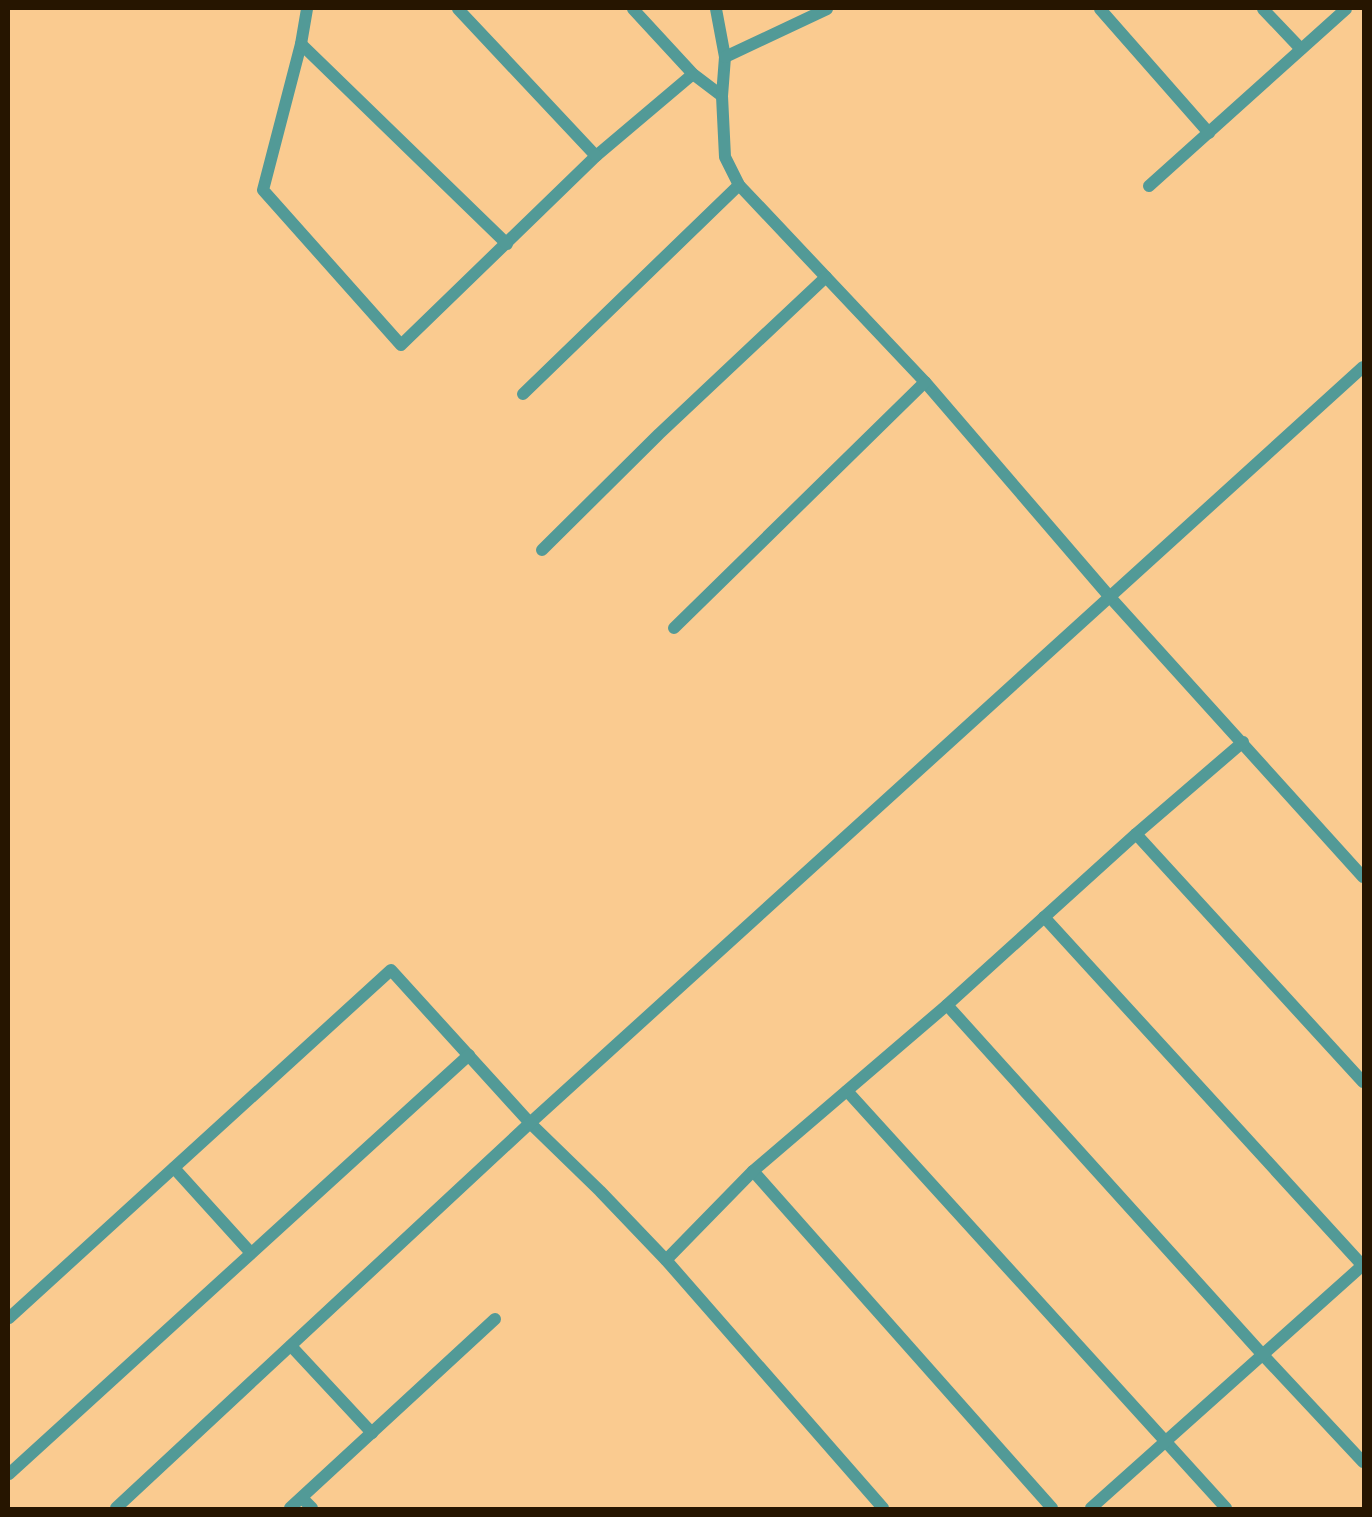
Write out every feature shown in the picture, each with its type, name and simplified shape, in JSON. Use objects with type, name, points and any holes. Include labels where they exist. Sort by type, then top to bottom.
[{"type":"street","points":[[307,9],[301,44],[263,190],[401,345],[596,156],[693,74]]},
{"type":"street","points":[[458,9],[596,156]]},
{"type":"street","points":[[633,9],[693,74],[722,96]]},
{"type":"street","points":[[716,9],[725,57],[722,96],[725,157],[739,185],[925,382],[1109,596],[1243,742],[1363,877]]},
{"type":"street","points":[[725,57],[827,9]]},
{"type":"street","points":[[1100,9],[1209,132]]},
{"type":"street","points":[[1263,9],[1301,49]]},
{"type":"street","points":[[1149,186],[1346,9]]},
{"type":"street","points":[[301,44],[507,244]]},
{"type":"street","points":[[523,394],[739,185]]},
{"type":"street","points":[[542,550],[660,434],[826,277]]},
{"type":"street","points":[[116,1508],[530,1123],[1363,367]]},
{"type":"street","points":[[674,628],[925,382]]},
{"type":"street","points":[[666,1260],[752,1171],[948,1005],[1136,834],[1243,742]]},
{"type":"street","points":[[1136,834],[1363,1082]]},
{"type":"street","points":[[1044,917],[1363,1266],[1091,1508]]},
{"type":"street","points":[[9,1318],[391,970],[530,1123],[600,1191],[666,1260],[883,1508]]},
{"type":"street","points":[[948,1005],[1262,1354],[1363,1462]]},
{"type":"street","points":[[9,1474],[468,1055]]},
{"type":"street","points":[[847,1091],[1226,1508]]},
{"type":"street","points":[[174,1168],[251,1253]]},
{"type":"street","points":[[752,1171],[1052,1508]]},
{"type":"street","points":[[290,1508],[495,1318]]},
{"type":"street","points":[[291,1346],[372,1433]]},
{"type":"street","points":[[302,1498],[312,1508]]}]
